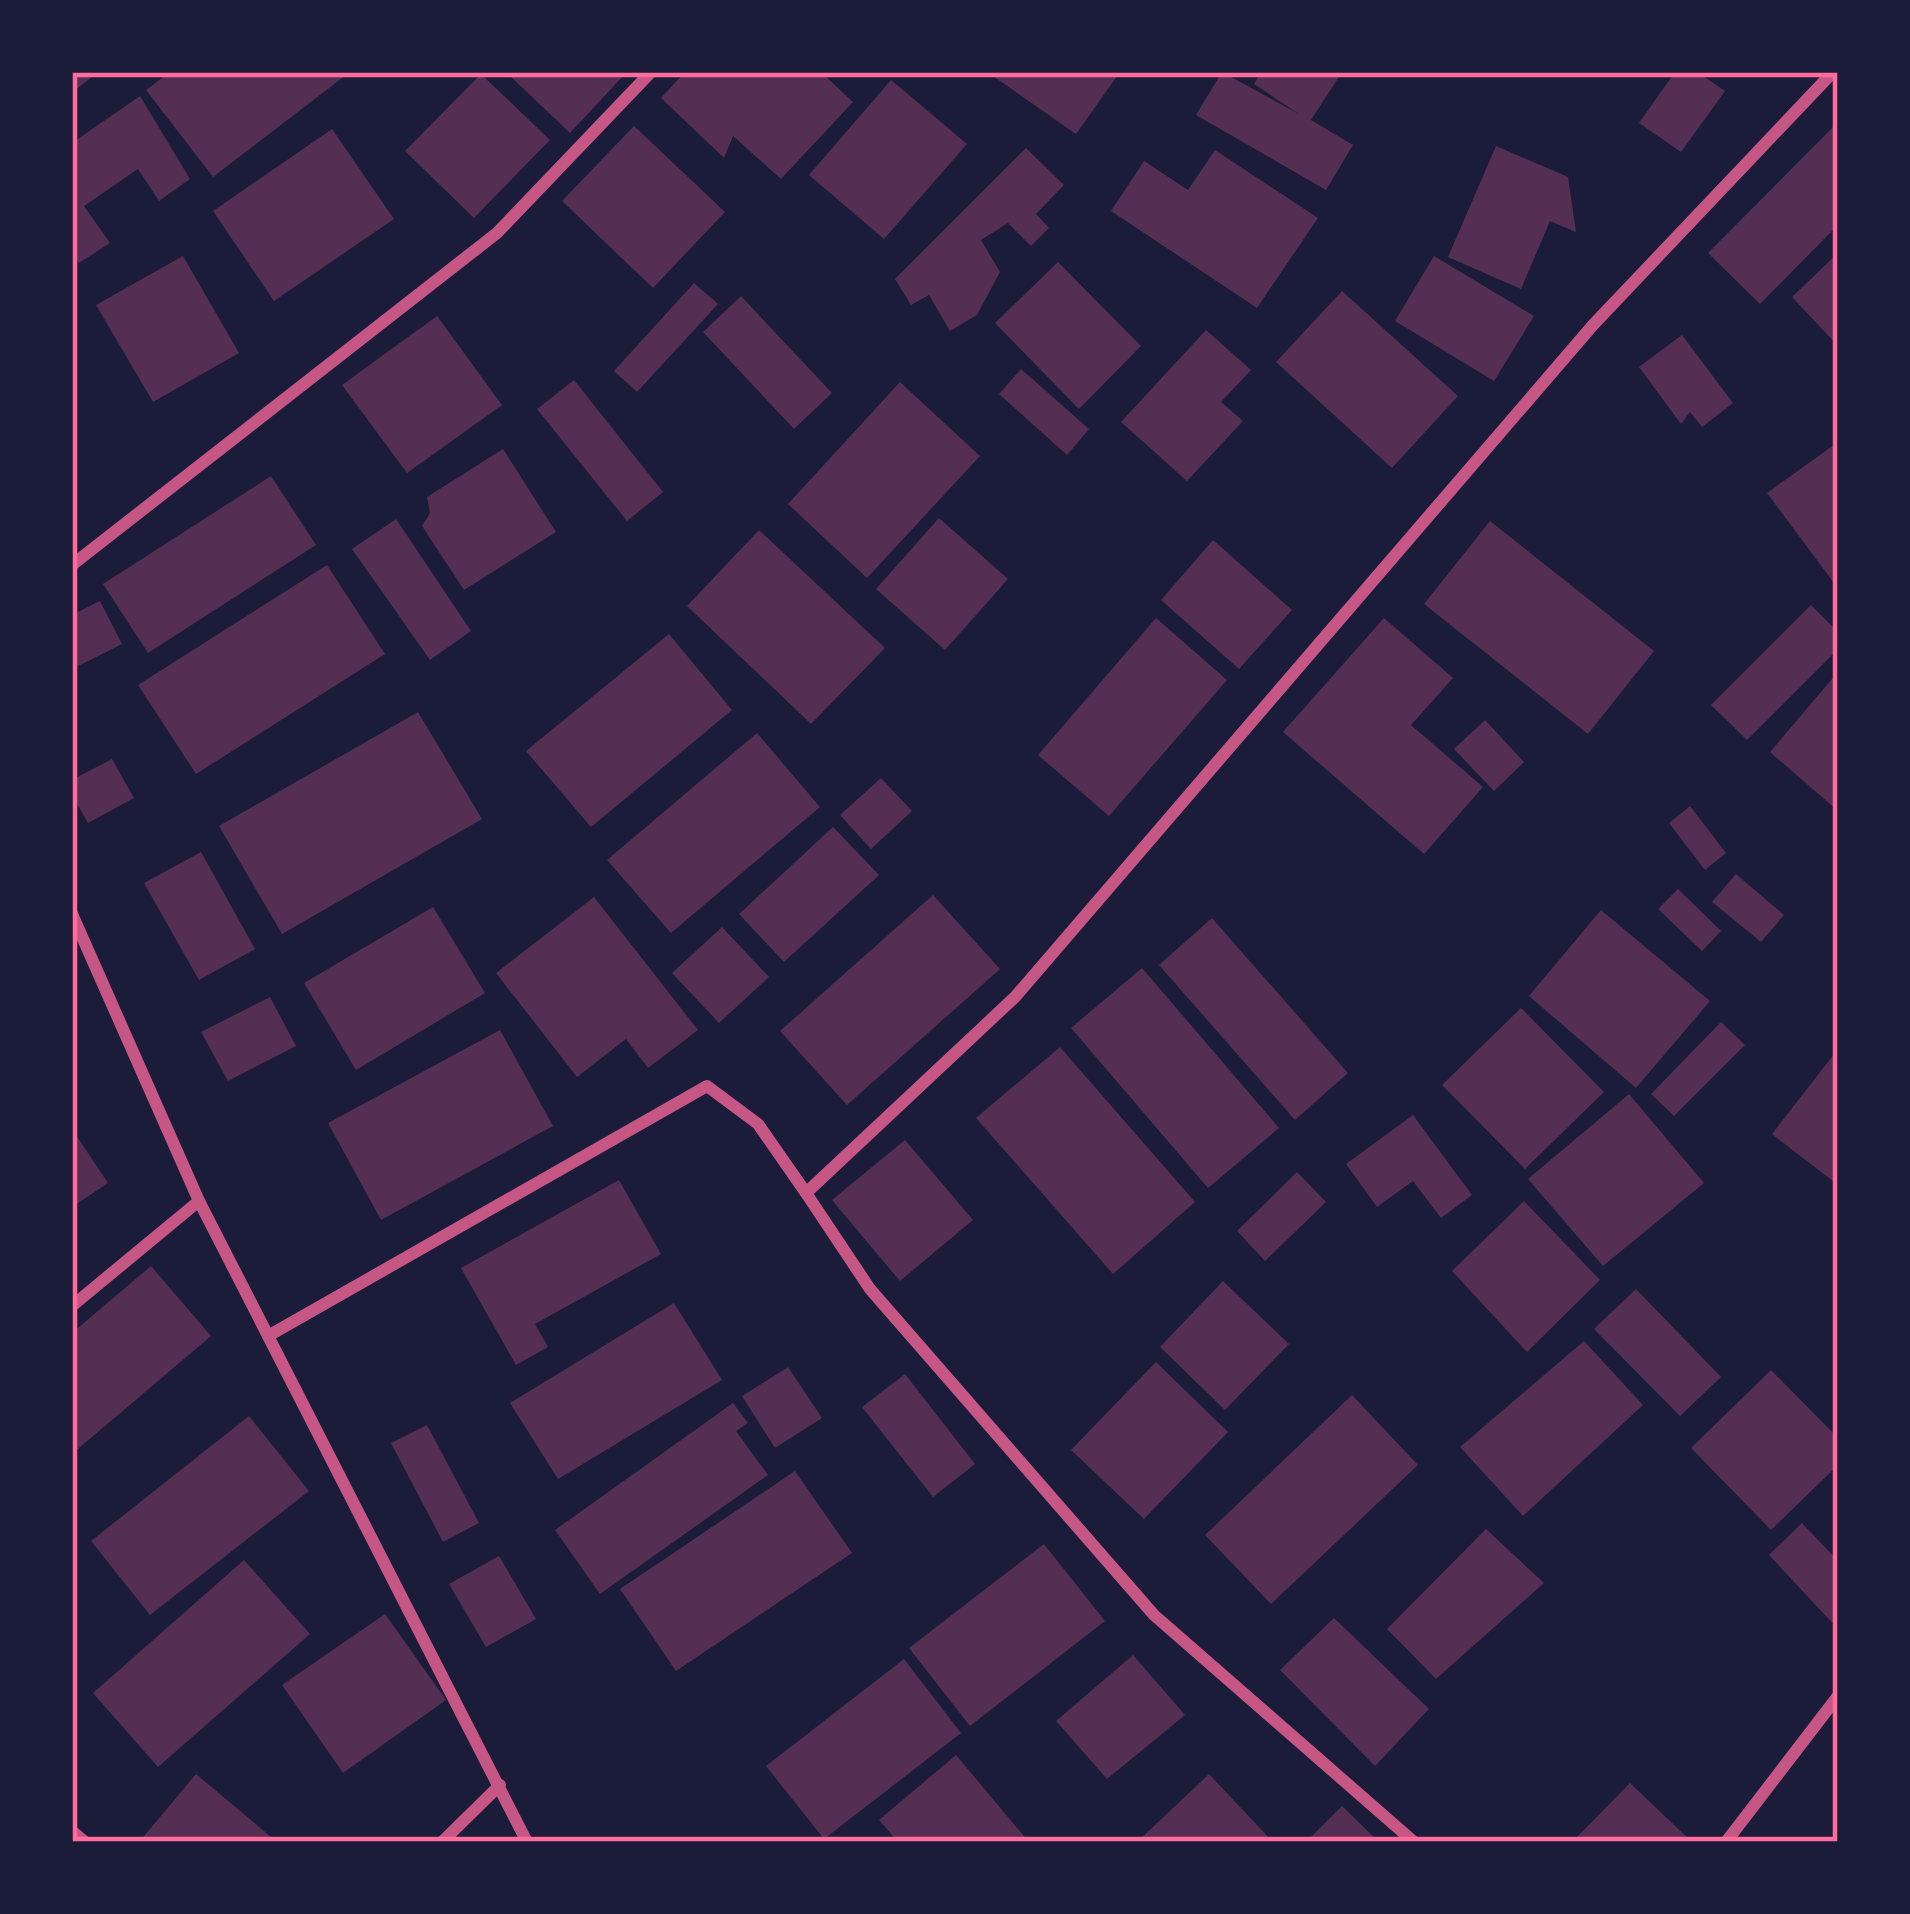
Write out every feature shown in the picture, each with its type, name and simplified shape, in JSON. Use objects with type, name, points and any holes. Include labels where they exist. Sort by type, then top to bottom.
[{"type":"street","points":[[72,565],[497,233],[651,72]]},
{"type":"street","points":[[806,1193],[1015,997],[1593,325],[1833,72]]},
{"type":"street","points":[[72,914],[199,1201],[527,1842]]},
{"type":"street","points":[[268,1336],[707,1086],[758,1124],[870,1288],[1154,1615],[1414,1842]]},
{"type":"street","points":[[72,1306],[199,1201]]},
{"type":"street","points":[[1726,1842],[1838,1696]]},
{"type":"street","points":[[442,1842],[500,1785]]},
{"type":"street","points":[[72,1831],[85,1842]]},
{"type":"building","points":[[72,72],[98,72],[72,93]]},
{"type":"building","points":[[170,72],[350,72],[213,177],[146,90]]},
{"type":"building","points":[[506,72],[621,72],[624,75],[570,133]]},
{"type":"building","points":[[685,72],[821,72],[853,102],[781,179],[733,136],[724,158],[661,98]]},
{"type":"building","points":[[987,72],[1120,72],[1076,134]]},
{"type":"building","points":[[1222,72],[1299,114],[1254,84],[1261,72],[1342,72],[1311,120],[1353,145],[1326,190],[1196,115]]},
{"type":"building","points":[[1675,72],[1697,72],[1725,91],[1681,152],[1639,123]]},
{"type":"building","points":[[481,74],[550,140],[474,218],[405,151]]},
{"type":"building","points":[[891,80],[967,144],[884,239],[809,175]]},
{"type":"building","points":[[140,96],[190,179],[159,201],[138,169],[84,206],[110,243],[79,263],[72,254],[72,143]]},
{"type":"building","points":[[1838,122],[1838,225],[1760,304],[1708,253]]},
{"type":"building","points":[[634,126],[725,212],[653,288],[562,201]]},
{"type":"building","points":[[332,129],[394,219],[274,301],[213,211]]},
{"type":"building","points":[[1496,146],[1568,177],[1576,232],[1550,221],[1521,289],[1448,257]]},
{"type":"building","points":[[1026,148],[1064,185],[1036,214],[1049,228],[1031,246],[1008,223],[981,240],[1000,272],[977,315],[950,331],[929,295],[911,305],[895,279]]},
{"type":"building","points":[[1215,150],[1318,218],[1257,308],[1111,211],[1144,161],[1188,190]]},
{"type":"building","points":[[1838,253],[1838,346],[1792,297]]},
{"type":"building","points":[[183,256],[239,353],[153,402],[96,305]]},
{"type":"building","points":[[1434,256],[1534,316],[1494,381],[1395,321]]},
{"type":"building","points":[[1058,262],[1141,346],[1079,409],[995,323]]},
{"type":"building","points":[[694,283],[718,304],[637,392],[614,371]]},
{"type":"building","points":[[1342,291],[1458,396],[1392,468],[1276,362]]},
{"type":"building","points":[[741,296],[832,393],[794,429],[703,332]]},
{"type":"building","points":[[437,316],[502,405],[407,473],[342,385]]},
{"type":"building","points":[[1206,330],[1251,370],[1221,402],[1243,421],[1187,481],[1121,422]]},
{"type":"building","points":[[1682,335],[1733,403],[1702,427],[1690,412],[1681,424],[1639,367]]},
{"type":"building","points":[[1021,369],[1089,429],[1067,455],[999,394]]},
{"type":"building","points":[[574,380],[663,492],[627,521],[537,409]]},
{"type":"building","points":[[900,382],[980,456],[867,578],[788,504]]},
{"type":"building","points":[[1838,442],[1838,580],[1834,583],[1767,493]]},
{"type":"building","points":[[503,449],[556,532],[464,590],[422,526],[430,513],[427,497]]},
{"type":"building","points":[[271,476],[316,545],[148,653],[103,584]]},
{"type":"building","points":[[939,518],[1008,579],[945,650],[876,589]]},
{"type":"building","points":[[396,519],[471,631],[430,660],[352,549]]},
{"type":"building","points":[[1490,521],[1654,651],[1588,734],[1424,604]]},
{"type":"building","points":[[759,530],[885,648],[811,724],[687,606]]},
{"type":"building","points":[[1213,540],[1292,610],[1239,669],[1161,600]]},
{"type":"building","points":[[327,565],[385,654],[196,774],[138,685]]},
{"type":"building","points":[[100,601],[122,644],[74,668],[72,615]]},
{"type":"building","points":[[1811,605],[1838,632],[1838,649],[1747,740],[1711,705]]},
{"type":"building","points":[[1156,618],[1227,680],[1109,816],[1038,755]]},
{"type":"building","points":[[1384,618],[1453,678],[1411,725],[1483,787],[1424,854],[1283,732]]},
{"type":"building","points":[[669,634],[732,710],[591,827],[526,751]]},
{"type":"building","points":[[1838,672],[1838,811],[1770,752]]},
{"type":"building","points":[[418,712],[482,819],[282,934],[219,826]]},
{"type":"building","points":[[1485,720],[1524,762],[1494,791],[1454,749]]},
{"type":"building","points":[[757,733],[820,807],[671,933],[607,860]]},
{"type":"building","points":[[112,759],[134,798],[88,823],[72,795],[72,780]]},
{"type":"building","points":[[881,778],[912,811],[871,849],[840,815]]},
{"type":"building","points":[[1690,806],[1726,853],[1705,870],[1669,823]]},
{"type":"building","points":[[833,827],[879,875],[784,962],[739,914]]},
{"type":"building","points":[[201,852],[255,949],[199,980],[144,883]]},
{"type":"building","points":[[1736,874],[1784,915],[1761,942],[1712,902]]},
{"type":"building","points":[[1678,889],[1721,931],[1702,951],[1658,909]]},
{"type":"building","points":[[933,895],[1000,969],[847,1105],[780,1031]]},
{"type":"building","points":[[594,897],[698,1030],[648,1068],[626,1039],[577,1077],[496,973]]},
{"type":"building","points":[[433,907],[485,993],[356,1070],[304,983]]},
{"type":"building","points":[[1601,910],[1710,1001],[1636,1088],[1529,996]]},
{"type":"building","points":[[1212,918],[1348,1073],[1295,1120],[1159,965]]},
{"type":"building","points":[[722,927],[769,977],[719,1023],[672,973]]},
{"type":"building","points":[[1142,968],[1279,1128],[1208,1188],[1071,1028]]},
{"type":"building","points":[[270,997],[296,1046],[228,1081],[201,1032]]},
{"type":"building","points":[[1521,1008],[1604,1092],[1525,1169],[1442,1085]]},
{"type":"building","points":[[1721,1022],[1745,1045],[1674,1116],[1651,1094]]},
{"type":"building","points":[[500,1030],[553,1126],[381,1220],[328,1123]]},
{"type":"building","points":[[1060,1047],[1195,1202],[1113,1274],[976,1118]]},
{"type":"building","points":[[1838,1049],[1838,1185],[1772,1134]]},
{"type":"building","points":[[1629,1094],[1704,1183],[1603,1266],[1528,1179]]},
{"type":"building","points":[[1413,1115],[1472,1195],[1441,1218],[1413,1181],[1377,1207],[1346,1164]]},
{"type":"building","points":[[72,1129],[108,1183],[72,1207]]},
{"type":"building","points":[[905,1140],[973,1220],[900,1281],[832,1200]]},
{"type":"building","points":[[1297,1172],[1326,1202],[1265,1261],[1237,1231]]},
{"type":"building","points":[[619,1180],[661,1254],[535,1324],[548,1347],[516,1365],[461,1268]]},
{"type":"building","points":[[1524,1201],[1600,1280],[1527,1352],[1452,1271]]},
{"type":"building","points":[[151,1266],[211,1336],[72,1454],[72,1333]]},
{"type":"building","points":[[1223,1281],[1289,1344],[1225,1410],[1160,1347]]},
{"type":"building","points":[[1636,1289],[1721,1377],[1680,1416],[1594,1329]]},
{"type":"building","points":[[674,1303],[722,1380],[558,1479],[510,1403]]},
{"type":"building","points":[[1584,1341],[1643,1405],[1523,1516],[1460,1447]]},
{"type":"building","points":[[1156,1362],[1228,1432],[1144,1519],[1071,1450]]},
{"type":"building","points":[[788,1367],[822,1418],[775,1448],[742,1396]]},
{"type":"building","points":[[1771,1370],[1838,1438],[1838,1465],[1771,1530],[1691,1448]]},
{"type":"building","points":[[905,1374],[975,1464],[933,1497],[862,1407]]},
{"type":"building","points":[[1352,1395],[1418,1465],[1271,1604],[1205,1535]]},
{"type":"building","points":[[733,1403],[748,1423],[736,1431],[768,1475],[600,1594],[555,1530]]},
{"type":"building","points":[[249,1416],[309,1491],[150,1615],[91,1541]]},
{"type":"building","points":[[427,1425],[479,1523],[443,1542],[391,1443]]},
{"type":"building","points":[[795,1471],[852,1553],[676,1671],[620,1589]]},
{"type":"building","points":[[1802,1523],[1838,1561],[1838,1629],[1769,1555]]},
{"type":"building","points":[[1486,1529],[1544,1583],[1436,1679],[1387,1629]]},
{"type":"building","points":[[1044,1544],[1105,1621],[970,1726],[909,1648]]},
{"type":"building","points":[[499,1556],[536,1619],[486,1647],[449,1584]]},
{"type":"building","points":[[244,1560],[310,1634],[158,1767],[93,1693]]},
{"type":"building","points":[[385,1614],[446,1700],[343,1773],[282,1685]]},
{"type":"building","points":[[1334,1618],[1429,1709],[1375,1766],[1280,1670]]},
{"type":"building","points":[[1133,1655],[1185,1715],[1107,1779],[1056,1721]]},
{"type":"building","points":[[904,1659],[961,1733],[824,1839],[766,1766]]},
{"type":"building","points":[[956,1755],[1029,1842],[898,1842],[879,1820]]},
{"type":"building","points":[[196,1774],[277,1842],[139,1842]]},
{"type":"building","points":[[1209,1774],[1273,1842],[1137,1842]]},
{"type":"building","points":[[1630,1783],[1692,1842],[1572,1842]]},
{"type":"building","points":[[1342,1806],[1379,1842],[1306,1842]]}]
